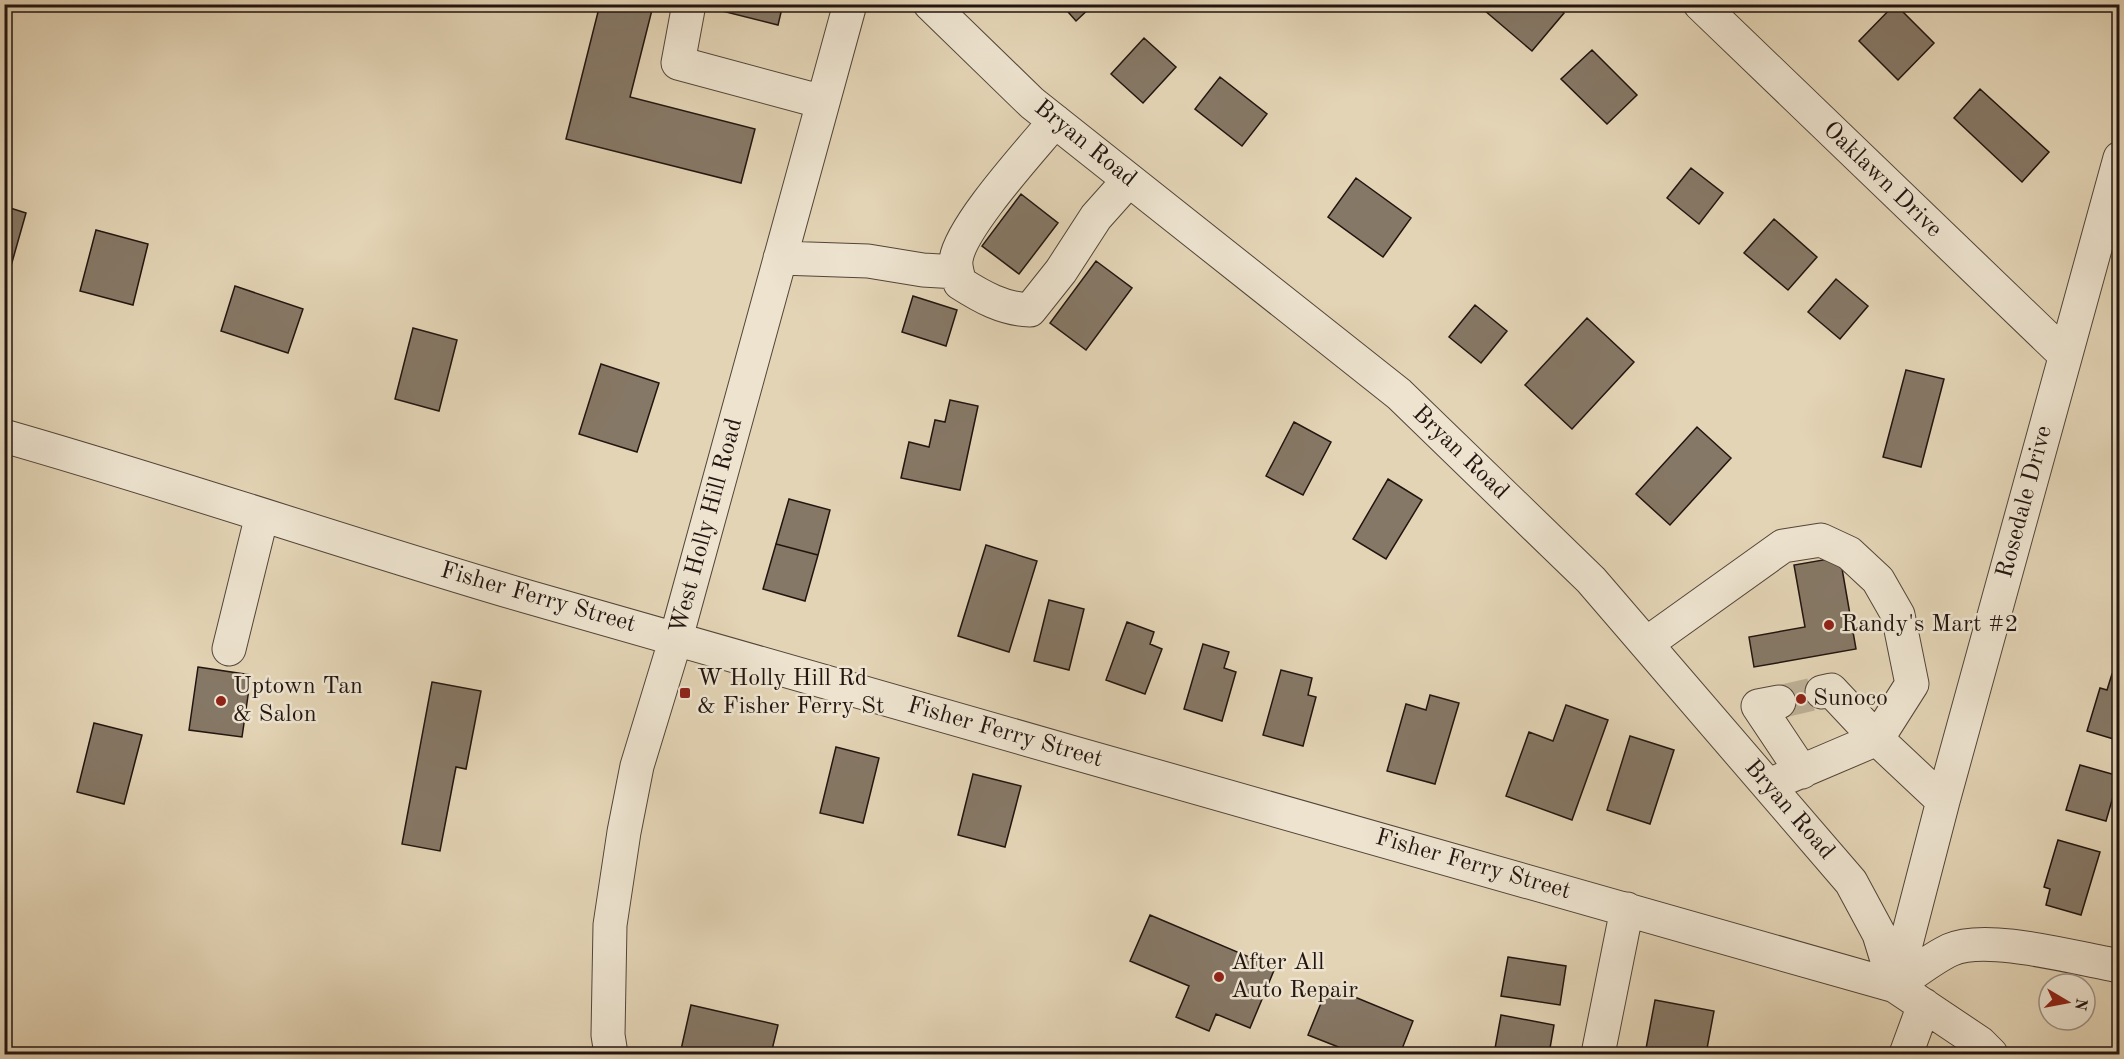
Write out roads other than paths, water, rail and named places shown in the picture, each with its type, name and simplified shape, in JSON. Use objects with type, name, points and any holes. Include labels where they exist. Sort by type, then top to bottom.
[{"type":"street","points":[[689,4],[678,63],[823,102]]},
{"type":"street","name":"West Holly Hill Road","points":[[611,1054],[608,1035],[610,925],[637,766],[676,638],[850,4]]},
{"type":"street","name":"Bryan Road","points":[[930,4],[1032,103],[1400,394],[1591,580],[1851,882],[1879,934],[1896,986]]},
{"type":"street","name":"Oaklawn Drive","points":[[1700,4],[2065,355]]},
{"type":"street","points":[[1055,121],[989,202],[962,241],[955,262],[960,283],[990,301],[1016,309],[1030,310],[1061,271],[1096,217],[1129,180]]},
{"type":"street","name":"Rosedale Drive","points":[[1896,986],[1943,801],[2120,158]]},
{"type":"street","points":[[780,258],[868,261],[923,270],[957,272]]},
{"type":"street","name":"Fisher Ferry Street","points":[[4,436],[523,595],[1896,986],[1980,1043],[1991,1054]]},
{"type":"street","points":[[230,649],[262,515]]},
{"type":"street","points":[[1646,644],[1784,546],[1821,540],[1849,553],[1878,580],[1898,615],[1912,684],[1877,739],[1769,785]]},
{"type":"street","points":[[1822,692],[1831,690],[1877,739],[1943,801]]},
{"type":"street","points":[[1779,702],[1758,706],[1802,772]]},
{"type":"street","points":[[1598,1054],[1627,909]]},
{"type":"street","points":[[1896,986],[1950,950],[1971,944],[1999,944],[2120,966]]},
{"type":"street","points":[[1906,1054],[1924,1005]]},
{"type":"tunnel","points":[[1779,702],[1822,692]]},
{"type":"place","name":"Randy's Mart #2","points":[[1829,625]]},
{"type":"place","name":"W Holly Hill Rd & Fisher Ferry St","points":[[685,693]]},
{"type":"place","name":"Sunoco","points":[[1801,699]]},
{"type":"place","name":"Uptown Tan & Salon","points":[[221,701]]},
{"type":"place","name":"After All Auto Repair","points":[[1219,977]]}]
